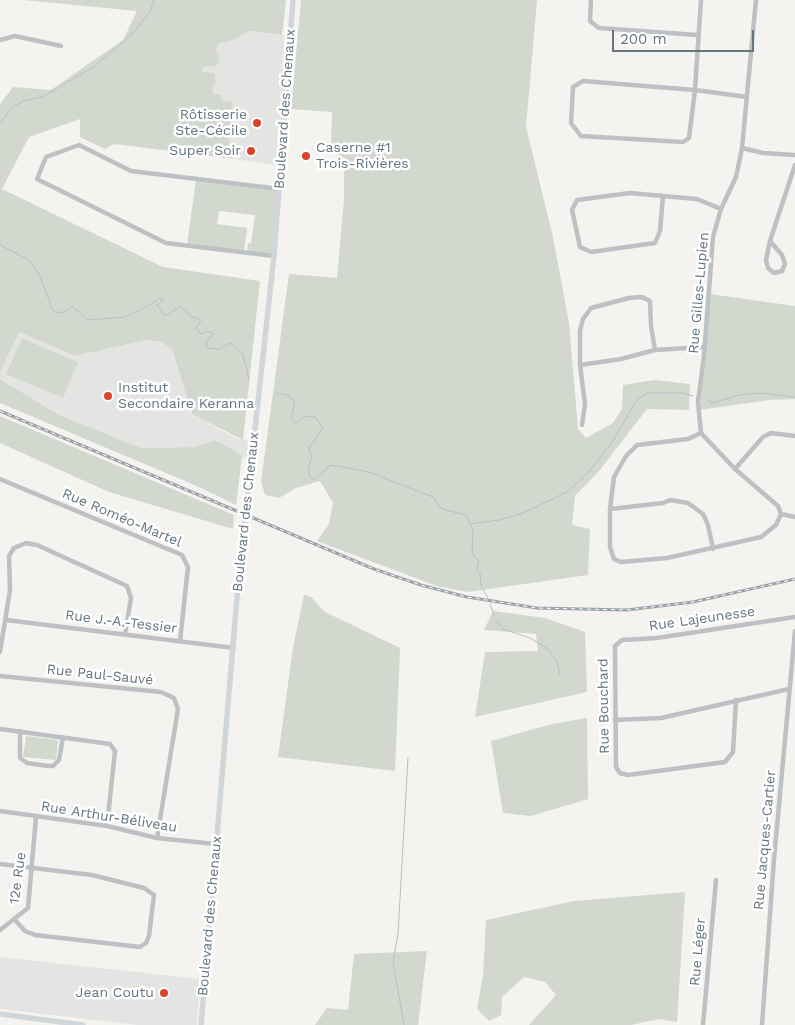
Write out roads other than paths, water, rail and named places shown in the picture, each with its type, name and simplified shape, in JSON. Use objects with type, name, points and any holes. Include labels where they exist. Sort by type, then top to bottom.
[{"type":"main road","name":"Boulevard des Chenaux","points":[[201,1025],[242,545],[274,256],[293,0]]},
{"type":"main road","points":[[0,1014],[64,1024],[83,1025]]},
{"type":"street","points":[[591,0],[590,21],[599,28],[697,35]]},
{"type":"street","points":[[701,0],[697,35],[695,90],[689,138],[683,142],[581,136],[571,123],[574,87],[583,81],[695,90],[747,97]]},
{"type":"street","name":"Rue Gilles-Lupien","points":[[701,433],[698,402],[705,347],[713,237],[721,209],[736,178],[742,148],[756,0]]},
{"type":"street","points":[[0,40],[15,36],[61,46]]},
{"type":"street","points":[[274,256],[166,243],[37,179],[46,157],[78,145],[131,171],[280,189]]},
{"type":"street","points":[[742,148],[763,153],[795,155]]},
{"type":"street","points":[[770,242],[782,255],[785,264],[782,271],[774,273],[768,268],[766,260],[770,242],[795,165]]},
{"type":"street","points":[[663,196],[660,231],[655,243],[591,252],[580,246],[572,210],[577,200],[630,194],[663,196],[698,199],[721,209]]},
{"type":"street","points":[[582,425],[585,404],[580,365],[580,331],[591,308],[629,298],[642,297],[650,301],[650,326],[655,350]]},
{"type":"street","points":[[580,365],[621,359],[655,350],[705,347]]},
{"type":"street","points":[[701,433],[735,469],[778,506],[781,514],[776,525],[761,538],[713,549],[667,558],[621,562],[614,559],[610,547],[610,509],[614,477],[626,456],[637,446],[688,439],[701,433]]},
{"type":"street","points":[[735,469],[763,437],[771,433],[795,436]]},
{"type":"street","name":"Rue Roméo-Martel","points":[[0,479],[182,555],[188,567],[180,641]]},
{"type":"street","points":[[610,509],[663,503],[670,500],[688,503],[703,514],[708,525],[713,549]]},
{"type":"street","points":[[781,514],[795,517]]},
{"type":"street","points":[[0,652],[10,590],[9,556],[18,545],[37,545],[127,586],[131,598],[125,634]]},
{"type":"street","name":"Rue Lajeunesse","points":[[615,646],[622,640],[657,638],[795,617]]},
{"type":"street","name":"Rue J.-A.-Tessier","points":[[6,620],[234,648]]},
{"type":"street","name":"Rue Jacques-Cartier","points":[[762,1025],[795,631]]},
{"type":"street","name":"Rue Bouchard","points":[[615,646],[616,766],[620,773],[628,775],[725,762],[733,752],[736,700]]},
{"type":"street","name":"Rue Paul-Sauvé","points":[[0,676],[161,692],[174,698],[178,709],[157,838]]},
{"type":"street","points":[[615,720],[661,718],[789,689]]},
{"type":"street","points":[[0,729],[110,744],[115,751],[107,826]]},
{"type":"street","points":[[20,731],[20,758],[27,763],[48,766],[53,766],[59,760],[63,737]]},
{"type":"street","name":"Rue Arthur-Béliveau","points":[[0,811],[107,826],[157,838],[215,844]]},
{"type":"street","name":"12e Rue","points":[[0,930],[28,908],[33,868],[36,816]]},
{"type":"street","points":[[0,864],[92,875],[150,891],[154,895],[149,936],[146,943],[140,947],[35,935],[25,931],[15,920]]},
{"type":"street","name":"Rue Léger","points":[[703,1025],[716,880]]},
{"type":"waterway","points":[[0,123],[14,106],[24,101],[42,97],[95,66],[132,34],[150,12],[154,0]]},
{"type":"waterway","points":[[0,245],[29,260],[40,276],[53,311],[62,313],[73,307],[88,320],[125,317],[150,305],[159,298],[164,300],[157,305],[165,316],[181,306],[190,316],[201,320],[196,328],[201,334],[207,331],[214,334],[206,342],[207,348],[220,349],[230,343],[243,354],[249,380]]},
{"type":"waterway","points":[[276,393],[287,395],[295,401],[291,419],[296,423],[305,416],[315,417],[323,428],[309,448],[312,458],[308,469],[310,477],[315,479],[331,465],[369,472],[433,497],[442,509],[466,515],[470,524],[499,520],[521,514],[567,492],[588,473],[613,441],[636,401],[647,393],[683,393],[693,396]]},
{"type":"waterway","points":[[706,399],[712,403],[739,395],[759,393],[795,397]]},
{"type":"waterway","points":[[471,525],[473,530],[472,554],[479,561],[477,570],[480,573],[481,586],[488,598]]},
{"type":"waterway","points":[[490,604],[494,615]]},
{"type":"waterway","points":[[496,620],[503,629],[530,638],[548,649],[557,662],[560,675]]},
{"type":"waterway","points":[[404,1025],[393,962],[398,934],[408,758]]},
{"type":"railway","points":[[0,411],[374,569],[421,585],[467,597],[537,608],[627,610],[693,602],[795,579]]},
{"type":"place","name":"Rôtisserie Ste-Cécile","points":[[257,123]]},
{"type":"place","name":"Super Soir","points":[[251,151]]},
{"type":"place","name":"Caserne #1 Trois-Rivières","points":[[306,156]]},
{"type":"place","name":"Institut Secondaire Keranna","points":[[108,396]]},
{"type":"place","name":"Jean Coutu","points":[[164,993]]}]
